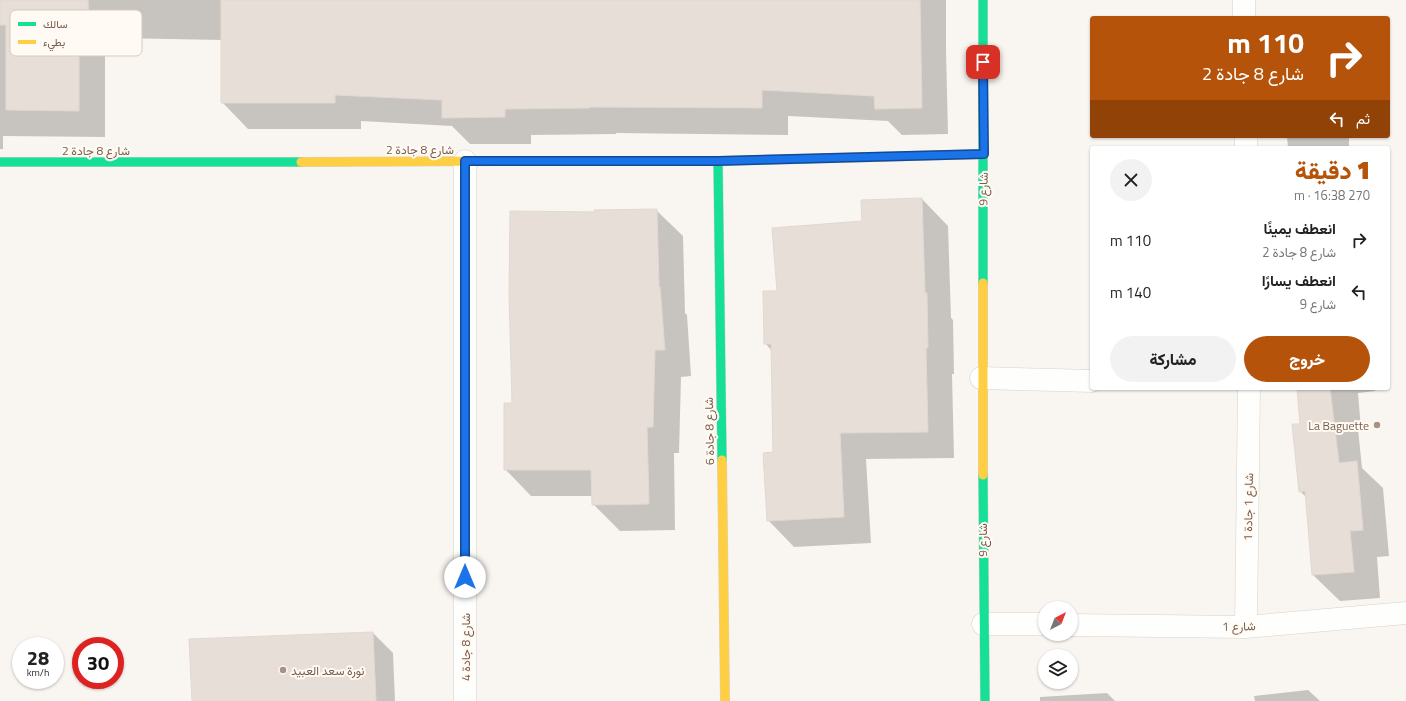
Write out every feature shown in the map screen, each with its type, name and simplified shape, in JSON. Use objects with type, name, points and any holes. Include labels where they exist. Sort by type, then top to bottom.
[{"type":"street","name":"شارع 9","points":[[983,0],[984,154],[981,378],[985,701]]},
{"type":"street","points":[[1244,0],[1244,16]]},
{"type":"street","name":"شارع 8 جادة 2","points":[[0,162],[718,161],[984,154]]},
{"type":"street","name":"شارع 8 جادة 4","points":[[465,161],[465,701]]},
{"type":"street","name":"شارع 8 جادة 6","points":[[718,161],[724,701]]},
{"type":"street","points":[[981,378],[1090,381]]},
{"type":"street","name":"شارع 1 جادة 1","points":[[1246,627],[1249,390]]},
{"type":"street","name":"شارع 1","points":[[1078,625],[1246,627],[1406,613]]},
{"type":"street","points":[[983,624],[1038,624]]},
{"type":"building","points":[[0,0],[88,0],[88,10],[10,10],[10,56],[79,56],[79,111],[6,110],[6,25],[0,25]]},
{"type":"building","points":[[221,0],[920,0],[922,108],[875,109],[874,96],[762,90],[762,108],[590,107],[505,109],[505,117],[442,118],[442,100],[335,95],[335,103],[221,103]]},
{"type":"building","points":[[922,198],[925,293],[927,293],[928,348],[926,348],[928,432],[840,433],[844,517],[767,521],[763,453],[773,452],[771,344],[764,344],[763,291],[777,291],[772,228],[862,221],[861,200]]},
{"type":"building","points":[[657,209],[659,287],[665,350],[655,350],[653,427],[647,427],[649,504],[592,505],[591,470],[504,470],[504,403],[512,403],[509,295],[510,211],[595,212],[594,210]]},
{"type":"building","points":[[1297,390],[1330,390],[1339,463],[1357,461],[1363,530],[1350,531],[1354,572],[1312,575],[1305,491],[1299,492],[1292,424],[1300,424]]},
{"type":"building","name":"نورة سعد العبيد","points":[[373,632],[376,701],[192,701],[189,639]]},
{"type":"traffic: fast","points":[[983,0],[983,283]]},
{"type":"traffic: fast","points":[[511,161],[718,161],[837,158]]},
{"type":"traffic: fast","points":[[718,161],[722,460]]},
{"type":"traffic: fast","points":[[0,162],[301,162]]},
{"type":"traffic: fast","points":[[983,475],[985,701]]},
{"type":"traffic: slow","points":[[837,158],[984,154]]},
{"type":"traffic: slow","points":[[301,162],[511,161]]},
{"type":"traffic: slow","points":[[983,283],[983,475]]},
{"type":"traffic: slow","points":[[722,460],[725,701]]},
{"type":"place","name":"La Baguette","points":[[1377,425]]},
{"type":"place","name":"نورة سعد العبيد","points":[[283,670]]},
{"type":"route","points":[[465,577],[465,161],[718,161],[984,154],[983,62]]}]
